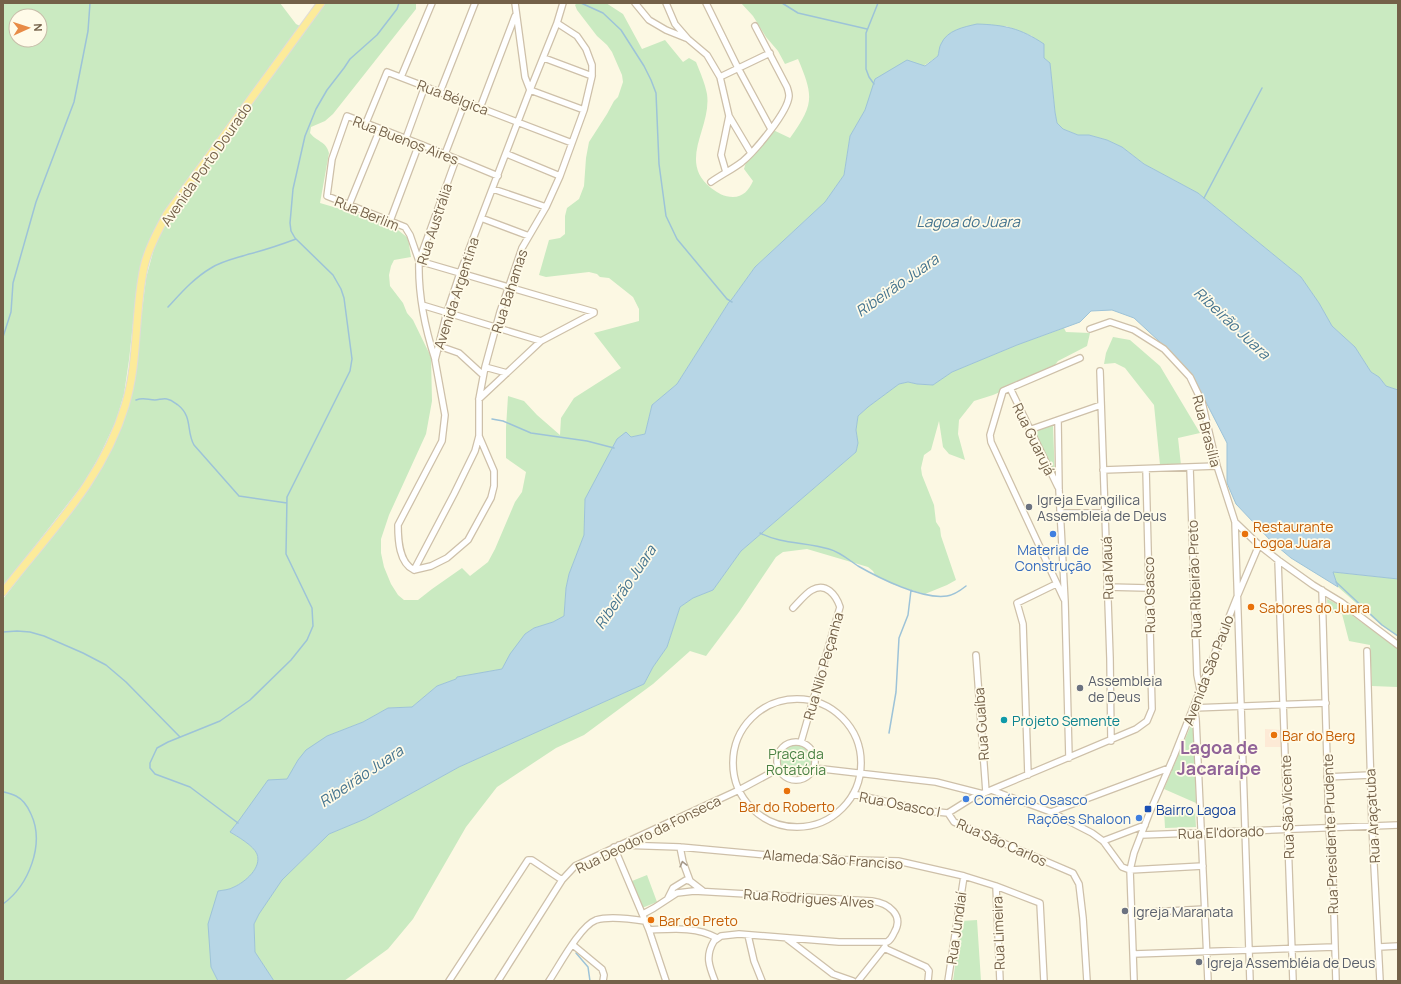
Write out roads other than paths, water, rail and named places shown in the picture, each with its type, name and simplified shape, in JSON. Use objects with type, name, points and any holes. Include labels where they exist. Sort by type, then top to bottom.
[{"type":"main road","name":"Avenida Porto Dourado","points":[[3,592],[72,507],[101,463],[116,434],[130,389],[139,293],[144,266],[167,214],[321,3]]},
{"type":"street","points":[[400,77],[432,3]]},
{"type":"street","points":[[440,92],[475,3]]},
{"type":"street","points":[[515,3],[525,77],[530,90],[584,110]]},
{"type":"street","name":"Avenida Argentina","points":[[414,570],[409,568],[402,556],[398,540],[398,525],[442,441],[446,415],[435,360],[447,312],[481,218],[519,123],[530,90],[544,58],[563,3]]},
{"type":"street","points":[[635,3],[649,20],[666,30],[688,39]]},
{"type":"street","points":[[666,3],[675,24],[688,39],[707,55],[720,78],[729,116],[751,153]]},
{"type":"street","points":[[706,3],[738,68],[771,129]]},
{"type":"street","points":[[480,108],[516,14]]},
{"type":"street","name":"Rua Bahamas","points":[[414,570],[475,451],[479,436],[479,399],[483,375],[496,327],[522,248],[546,207],[560,176],[584,110],[592,76],[592,65],[586,49],[577,36],[557,23]]},
{"type":"street","points":[[711,182],[742,162],[751,153],[771,129],[786,106],[790,95],[755,26]]},
{"type":"street","points":[[720,78],[770,53]]},
{"type":"street","points":[[544,58],[592,76]]},
{"type":"street","name":"Rua Bélgica","points":[[366,123],[387,72],[572,143]]},
{"type":"street","points":[[406,138],[425,86]]},
{"type":"street","points":[[445,154],[465,102]]},
{"type":"street","name":"Rua Buenos Aires","points":[[327,196],[332,159],[347,116],[406,138],[498,176]]},
{"type":"street","points":[[726,172],[720,155],[729,116]]},
{"type":"street","points":[[349,205],[380,129]]},
{"type":"street","points":[[390,221],[420,144]]},
{"type":"street","points":[[507,154],[560,176]]},
{"type":"street","name":"Rua Austrália","points":[[435,360],[428,337],[422,305],[419,261],[456,159]]},
{"type":"street","points":[[493,189],[546,207]]},
{"type":"street","name":"Rua Berlim","points":[[327,196],[405,228],[410,235],[419,261]]},
{"type":"street","points":[[481,218],[529,236]]},
{"type":"street","points":[[419,261],[594,312],[594,314],[541,340],[479,399]]},
{"type":"street","points":[[422,305],[541,340]]},
{"type":"street","name":"Rua Brasília","points":[[1090,329],[1110,322],[1134,330],[1164,349],[1190,377],[1202,402],[1217,466],[1235,522],[1259,546],[1341,602],[1398,645]]},
{"type":"street","points":[[439,346],[459,353],[483,375]]},
{"type":"street","points":[[1065,602],[991,442],[990,435],[1003,391],[1080,358]]},
{"type":"street","points":[[485,367],[507,373]]},
{"type":"street","name":"Rua Mauá","points":[[1100,371],[1110,658],[1111,741]]},
{"type":"street","name":"Rua Guarujá","points":[[1010,388],[1059,490]]},
{"type":"street","points":[[1029,430],[1101,405]]},
{"type":"street","points":[[1058,420],[1059,490],[1065,602],[1069,758]]},
{"type":"street","points":[[414,570],[431,566],[446,558],[468,540],[491,498],[494,486],[494,471],[479,436]]},
{"type":"street","points":[[1103,470],[1217,466]]},
{"type":"street","name":"Rua Ribeirão Preto","points":[[1190,468],[1197,675],[1200,690]]},
{"type":"street","name":"Rua Osasco","points":[[1146,469],[1152,709],[1147,721]]},
{"type":"street","points":[[1061,513],[1104,513]]},
{"type":"street","points":[[1235,522],[1250,981]]},
{"type":"street","name":"Avenida São Paulo","points":[[1135,979],[1130,870],[1133,857],[1237,596],[1259,546]]},
{"type":"street","name":"Rua São Vicente","points":[[1278,560],[1293,981]]},
{"type":"street","points":[[1028,775],[1023,624],[1017,603],[1056,584]]},
{"type":"street","points":[[1107,587],[1148,588]]},
{"type":"street","name":"Rua Nilo Peçanha","points":[[793,608],[812,590],[820,588],[829,589],[835,595],[840,607],[801,742]]},
{"type":"street","name":"Rua Presidente Prudente","points":[[1322,590],[1329,828],[1333,878],[1336,981]]},
{"type":"street","name":"Rua Araçatuba","points":[[1367,651],[1372,826],[1380,981]]},
{"type":"street","name":"Rua Guaíba","points":[[976,654],[987,792]]},
{"type":"street","points":[[792,699],[812,700],[838,713],[855,736],[861,764],[857,784],[853,794],[840,810],[828,819],[814,825],[794,827],[775,823],[757,814],[747,803],[739,790],[733,770],[733,760],[737,740],[748,722],[759,711],[772,704],[792,699]]},
{"type":"street","points":[[1208,981],[1196,719],[1193,708],[1326,703]]},
{"type":"street","name":"Rua São Carlos","points":[[1087,981],[1084,918],[1079,884],[1073,874],[954,822],[948,813],[960,805],[987,792],[1111,741],[1136,729],[1147,721]]},
{"type":"street","points":[[789,742],[801,742],[813,752],[815,757],[814,768],[806,777],[800,780],[787,778],[778,769],[776,763],[779,750],[789,742]]},
{"type":"street","points":[[814,768],[936,782],[987,792],[1051,812],[1092,833],[1103,841],[1122,867],[1126,870],[1203,866]]},
{"type":"street","points":[[1051,812],[1169,768]]},
{"type":"street","name":"Rua Deodoro da Fonseca","points":[[498,981],[562,880],[575,866],[739,790],[778,769]]},
{"type":"street","points":[[1328,777],[1370,775]]},
{"type":"street","name":"Rua Osasco I","points":[[853,794],[927,811],[948,813]]},
{"type":"street","points":[[1103,841],[1145,825]]},
{"type":"street","name":"Rua El'dorado","points":[[1141,835],[1398,825]]},
{"type":"street","points":[[617,846],[649,930],[666,981]]},
{"type":"street","name":"Alameda São Franciso","points":[[617,846],[680,847],[809,859],[898,862],[964,876],[996,886],[1040,903],[1044,981]]},
{"type":"street","points":[[680,847],[682,862],[690,881],[703,891]]},
{"type":"street","points":[[449,981],[528,860],[562,880]]},
{"type":"street","name":"Rua Jundiaí","points":[[948,981],[964,876]]},
{"type":"street","points":[[667,899],[672,888],[683,882],[690,881]]},
{"type":"street","name":"Rua Limeira","points":[[996,886],[1000,981]]},
{"type":"street","name":"Rua Rodrigues Alves","points":[[643,914],[677,893],[685,891],[877,902],[890,908],[897,920],[898,926],[890,940],[858,981]]},
{"type":"street","points":[[1132,913],[1205,909]]},
{"type":"street","points":[[549,981],[583,930],[596,920],[614,918],[645,921]]},
{"type":"street","points":[[649,930],[686,929],[711,934],[717,938]]},
{"type":"street","points":[[715,981],[708,960],[712,944],[717,938],[730,935],[748,935],[870,942],[886,942],[890,940]]},
{"type":"street","points":[[748,935],[754,961],[762,981]]},
{"type":"street","points":[[786,938],[833,974],[853,981]]},
{"type":"street","points":[[573,946],[602,969],[604,975],[603,981]]},
{"type":"street","points":[[1134,954],[1292,949],[1334,946]]},
{"type":"street","points":[[1379,947],[1398,946]]},
{"type":"street","points":[[884,948],[926,967],[929,971],[928,981]]},
{"type":"water","name":"Lagoa do Juara","points":[[977,24],[1012,28],[1027,34],[1044,44],[1044,58],[1050,63],[1057,123],[1063,129],[1078,135],[1089,135],[1107,140],[1122,147],[1144,164],[1198,193],[1301,277],[1319,303],[1332,326],[1355,347],[1371,372],[1379,377],[1386,386],[1398,390],[1398,579],[1333,572],[1338,587],[1291,558],[1272,542],[1236,504],[1227,483],[1227,443],[1193,377],[1173,354],[1134,318],[1112,310],[1091,311],[1080,322],[1017,345],[952,372],[933,385],[908,382],[899,384],[868,407],[858,416],[856,430],[858,443],[856,452],[741,551],[713,590],[693,598],[680,607],[667,647],[653,667],[644,684],[459,767],[365,819],[329,834],[282,880],[254,924],[255,952],[274,981],[218,981],[211,967],[208,924],[218,891],[230,889],[243,882],[252,874],[258,859],[257,854],[252,848],[230,832],[268,780],[287,779],[298,760],[306,750],[327,736],[363,722],[388,708],[412,707],[437,686],[456,679],[457,677],[502,669],[510,654],[525,634],[534,628],[553,622],[564,616],[566,588],[569,574],[584,535],[585,499],[617,439],[626,432],[631,437],[645,434],[652,405],[677,384],[729,302],[755,267],[825,202],[844,175],[850,136],[865,110],[875,79],[907,60],[925,66],[938,56],[940,45],[947,35],[956,30]]},
{"type":"waterway","points":[[3,337],[11,312],[13,283],[36,202],[74,102],[88,31],[90,3]]},
{"type":"waterway","points":[[238,823],[190,787],[155,774],[150,768],[150,763],[157,748],[220,721],[250,700],[291,660],[307,640],[313,626],[312,608],[286,554],[287,497],[350,371],[352,359],[344,298],[341,289],[333,275],[295,238],[291,231],[290,223],[293,189],[305,136],[316,109],[327,90],[350,59],[377,35],[397,9],[399,3]]},
{"type":"waterway","points":[[581,3],[603,13],[621,30],[644,66],[656,93],[659,164],[666,216],[677,239],[727,299],[732,302]]},
{"type":"waterway","points":[[782,3],[798,13],[867,29]]},
{"type":"waterway","name":"Ribeirão Juara","points":[[874,84],[866,69],[866,33],[878,3]]},
{"type":"waterway","points":[[1204,198],[1262,88]]},
{"type":"waterway","points":[[168,307],[193,281],[215,266],[296,239]]},
{"type":"waterway","points":[[136,400],[169,399],[178,405],[186,414],[190,435],[194,445],[239,496],[287,503]]},
{"type":"waterway","points":[[492,419],[503,421],[531,433],[587,441],[614,448]]},
{"type":"waterway","points":[[760,533],[768,537],[785,541],[833,550],[877,576],[901,587],[926,595],[947,596],[966,586]]},
{"type":"waterway","points":[[1336,582],[1382,625],[1398,636]]},
{"type":"waterway","points":[[889,733],[896,692],[899,638],[908,615],[911,590]]},
{"type":"waterway","points":[[3,632],[30,632],[44,636],[106,665],[126,682],[180,737]]},
{"type":"waterway","points":[[3,904],[12,896],[27,875],[35,851],[36,838],[35,826],[29,809],[16,796],[4,792]]},
{"type":"waterway","points":[[576,953],[588,967],[590,981]]},
{"type":"place","name":"Igreja Evangilica Assembleia de Deus","points":[[1029,507]]},
{"type":"place","name":"Material de Construção","points":[[1053,534]]},
{"type":"place","name":"Restaurante Logoa Juara","points":[[1245,534]]},
{"type":"place","name":"Sabores do Juara","points":[[1251,607]]},
{"type":"place","name":"Assembleia de Deus","points":[[1080,688]]},
{"type":"place","name":"Projeto Semente","points":[[1004,720]]},
{"type":"place","name":"Bar do Berg","points":[[1274,735]]},
{"type":"place","name":"Bar do Roberto","points":[[787,791]]},
{"type":"place","name":"Comércio Osasco","points":[[966,799]]},
{"type":"place","name":"Bairro Lagoa","points":[[1148,809]]},
{"type":"place","name":"Rações Shaloon","points":[[1139,818]]},
{"type":"place","name":"Igreja Maranata","points":[[1125,911]]},
{"type":"place","name":"Bar do Preto","points":[[651,920]]},
{"type":"place","name":"Igreja Assembléia de Deus","points":[[1199,962]]},
{"type":"district","name":"Lagoa de Jacaraípe","points":[[1219,757]]},
{"type":"park label","name":"Praça da Rotatória","points":[[796,762]]}]
